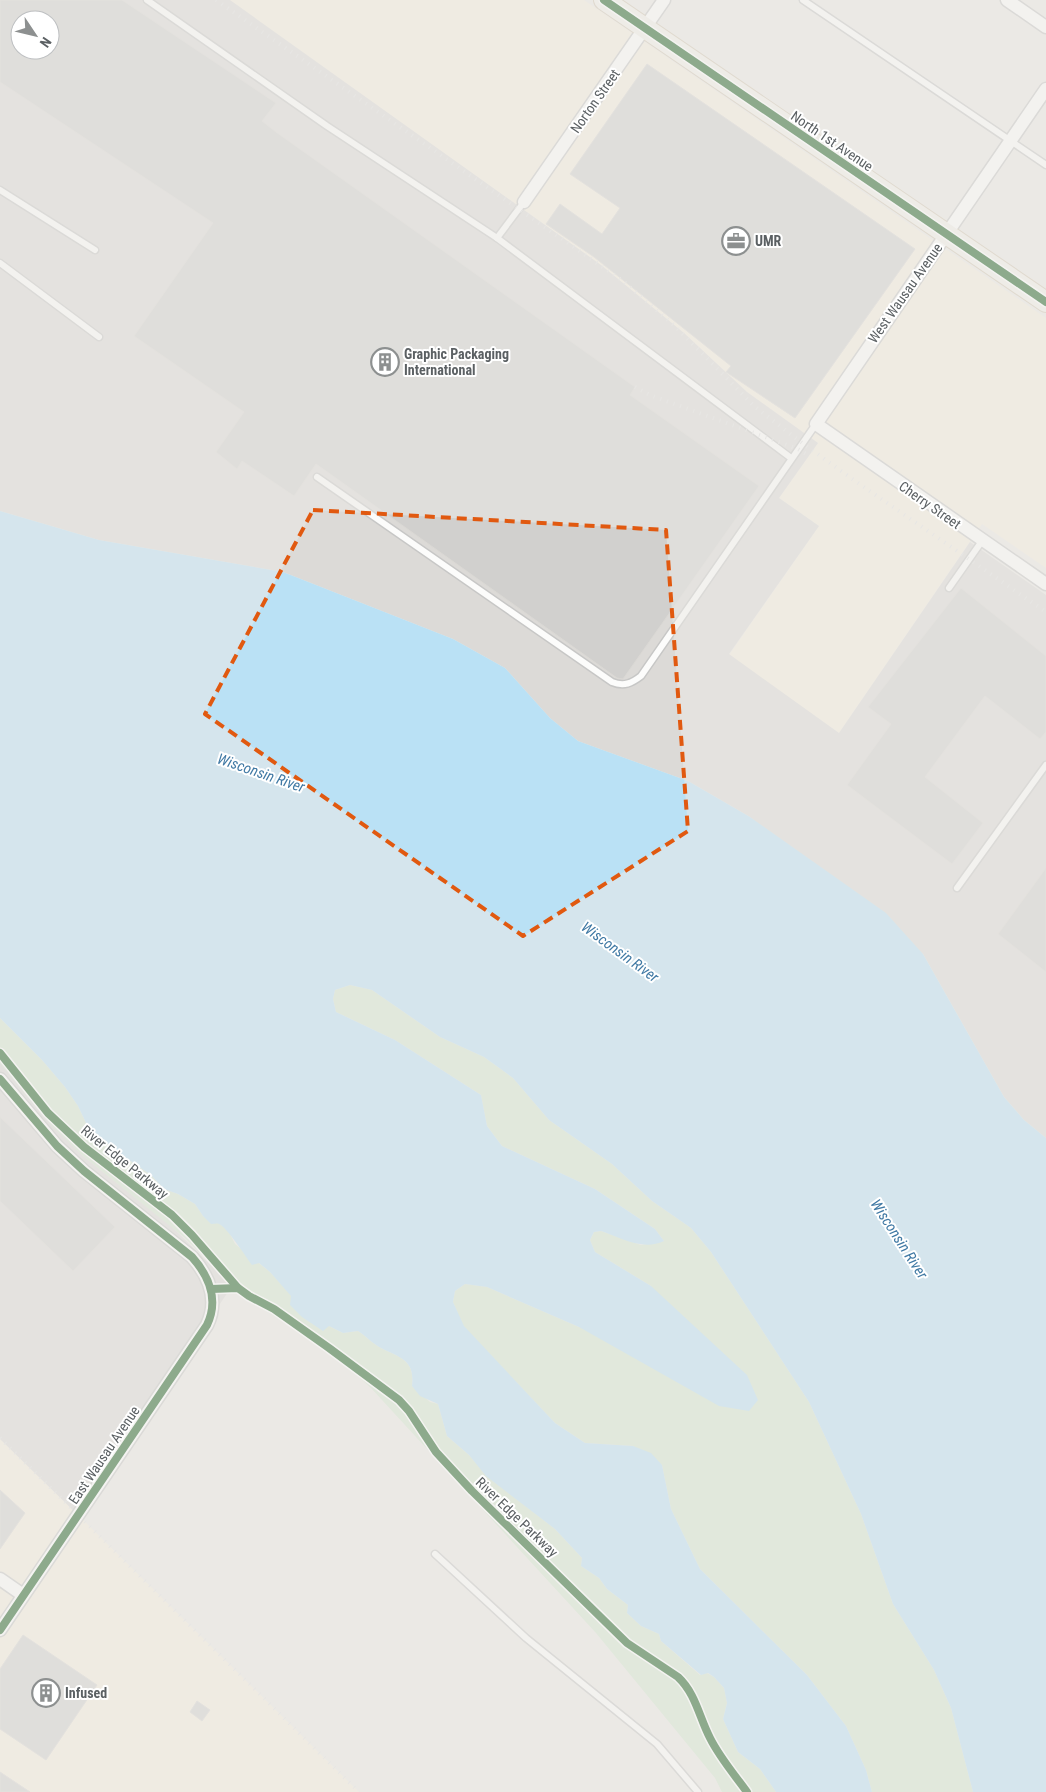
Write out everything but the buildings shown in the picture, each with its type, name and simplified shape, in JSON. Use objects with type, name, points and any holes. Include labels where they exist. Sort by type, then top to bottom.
[{"type":"main road","name":"North 1st Avenue","points":[[604,0],[1046,302]]},
{"type":"street","name":"Norton Street","points":[[524,202],[664,0]]},
{"type":"street","points":[[1007,0],[1046,27]]},
{"type":"street","name":"West Wausau Avenue","points":[[816,424],[1046,88]]},
{"type":"street","name":"Cherry Street","points":[[816,424],[1046,584]]},
{"type":"street","name":"East Wausau Avenue","points":[[0,1078],[57,1146],[84,1171],[192,1256],[205,1274],[211,1289],[212,1313],[207,1324],[0,1630]]},
{"type":"street","points":[[0,1579],[23,1595]]},
{"type":"lane","points":[[147,0],[327,126],[497,238],[791,458]]},
{"type":"lane","points":[[803,0],[1046,165]]},
{"type":"lane","points":[[0,190],[96,250]]},
{"type":"lane","points":[[497,238],[524,202]]},
{"type":"lane","points":[[0,263],[99,337]]},
{"type":"lane","points":[[316,477],[604,676],[618,684],[624,685],[633,682],[641,676],[816,424]]},
{"type":"lane","points":[[949,588],[982,541]]},
{"type":"lane","points":[[958,888],[1046,765]]},
{"type":"lane","points":[[435,1554],[526,1638],[656,1744],[698,1792]]},
{"type":"highlighted area","points":[[313,510],[666,530],[688,831],[523,936],[205,714]]},
{"type":"shaded area","points":[[0,0],[230,0],[601,265],[684,333],[747,392],[818,443],[779,498],[819,526],[729,654],[839,733],[970,542],[1046,595],[1046,1138],[1024,1120],[1004,1097],[923,954],[750,817],[688,781],[578,741],[550,718],[505,668],[453,639],[283,572],[99,540],[0,511]]},
{"type":"shaded area","points":[[229,0],[584,0],[1046,318],[1046,568],[982,524],[839,733],[729,655],[819,526],[779,498],[818,443],[747,392],[684,333],[601,265]]},
{"type":"shaded area","points":[[0,1063],[52,1126],[83,1156],[171,1226],[232,1286],[78,1515],[0,1439]]},
{"type":"shaded area","points":[[0,1439],[78,1515],[359,1792],[0,1792]]},
{"type":"green space","points":[[350,985],[372,990],[440,1037],[484,1057],[513,1078],[549,1120],[612,1164],[652,1201],[691,1228],[711,1252],[809,1402],[861,1514],[893,1604],[934,1670],[951,1708],[973,1792],[872,1792],[866,1770],[846,1726],[807,1675],[700,1569],[671,1509],[662,1465],[633,1446],[585,1443],[555,1423],[463,1326],[453,1302],[455,1291],[465,1284],[487,1287],[579,1327],[651,1286],[595,1252],[590,1240],[594,1232],[601,1231],[641,1245],[664,1241],[655,1229],[595,1189],[502,1146],[487,1126],[481,1095],[395,1040],[336,1012],[333,999],[335,990]]},
{"type":"green space","points":[[0,1018],[42,1060],[65,1087],[78,1106],[87,1125],[113,1149],[151,1175],[164,1189],[178,1194],[195,1204],[203,1216],[228,1230],[235,1244],[270,1272],[292,1296],[329,1326],[343,1333],[358,1331],[378,1346],[405,1361],[411,1370],[412,1386],[430,1402],[438,1404],[447,1436],[469,1455],[487,1476],[555,1529],[582,1558],[581,1566],[599,1578],[607,1589],[628,1605],[627,1613],[641,1626],[659,1634],[661,1641],[700,1675],[707,1673],[714,1677],[724,1688],[727,1703],[723,1719],[738,1752],[760,1769],[776,1792],[722,1792],[715,1778],[596,1633],[371,1388],[341,1361],[306,1336],[245,1298],[185,1238],[83,1156],[52,1126],[0,1063]]},
{"type":"water","name":"Wisconsin River","points":[[0,511],[99,540],[283,572],[453,639],[505,668],[550,718],[578,741],[688,781],[750,817],[886,913],[923,954],[1004,1097],[1024,1120],[1046,1138],[1046,1792],[973,1792],[951,1708],[934,1670],[893,1604],[861,1514],[809,1402],[711,1252],[691,1228],[652,1201],[612,1164],[549,1120],[513,1078],[484,1057],[440,1037],[372,990],[350,985],[335,990],[333,999],[336,1012],[395,1040],[481,1095],[487,1126],[502,1146],[595,1189],[655,1229],[664,1241],[648,1245],[640,1244],[601,1231],[594,1232],[590,1240],[595,1252],[651,1286],[747,1375],[758,1400],[749,1411],[719,1406],[579,1327],[487,1287],[465,1284],[455,1291],[453,1302],[464,1326],[555,1423],[585,1443],[633,1446],[651,1453],[662,1465],[671,1509],[700,1569],[807,1675],[846,1726],[866,1770],[872,1792],[776,1792],[760,1769],[738,1752],[723,1719],[727,1703],[724,1688],[708,1673],[701,1675],[661,1641],[659,1634],[641,1626],[627,1613],[628,1605],[607,1589],[599,1578],[581,1566],[582,1558],[555,1529],[486,1476],[469,1455],[447,1436],[438,1404],[420,1396],[412,1386],[411,1370],[405,1361],[378,1346],[358,1331],[343,1333],[329,1326],[323,1331],[302,1317],[290,1305],[291,1296],[270,1272],[259,1263],[252,1265],[222,1226],[211,1224],[195,1204],[178,1194],[164,1189],[151,1175],[113,1149],[87,1125],[78,1106],[65,1087],[42,1060],[0,1018]]},
{"type":"railway","points":[[216,0],[623,281],[675,326],[754,406],[858,483],[1046,612]]},
{"type":"railway","points":[[635,387],[650,395],[798,449],[808,455]]},
{"type":"railway","points":[[0,1438],[359,1792]]},
{"type":"cycle path","points":[[604,0],[1046,302]]},
{"type":"cycle path","name":"River Edge Parkway","points":[[0,1053],[48,1113],[84,1147],[172,1215],[238,1288]]},
{"type":"cycle path","points":[[0,1079],[57,1146],[84,1171],[192,1257],[207,1280],[212,1298],[207,1325],[0,1630]]},
{"type":"cycle path","name":"River Edge Parkway","points":[[211,1289],[238,1288],[274,1309],[399,1400],[409,1411],[436,1452],[472,1491],[627,1643],[678,1677],[693,1698],[714,1745],[747,1792]]},
{"type":"place","name":"UMR","points":[[736,241]]},
{"type":"place","name":"Graphic Packaging International","points":[[385,362]]},
{"type":"place","name":"Infused","points":[[46,1693]]}]
